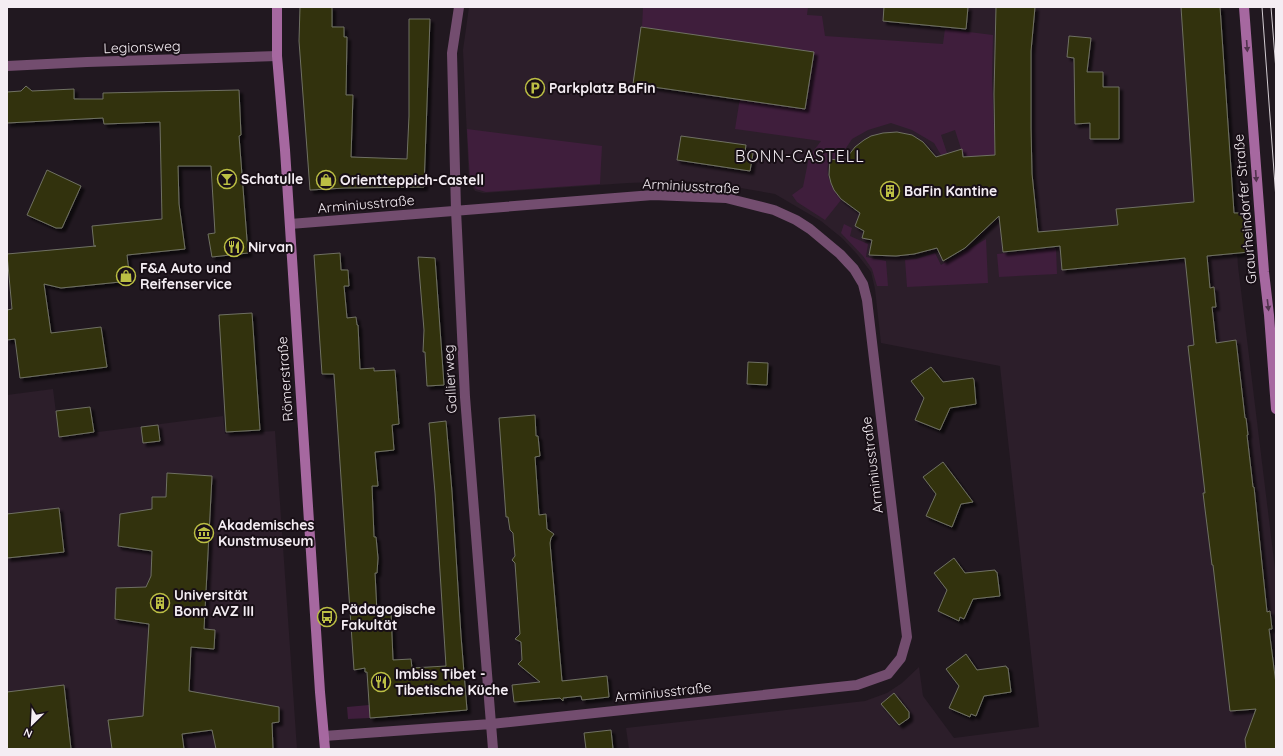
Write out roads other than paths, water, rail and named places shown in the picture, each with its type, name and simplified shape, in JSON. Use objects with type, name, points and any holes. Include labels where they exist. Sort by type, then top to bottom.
[{"type":"street","name":"Römerstraße","points":[[277,7],[277,56],[290,224],[325,749]]},
{"type":"street","name":"Gallierweg","points":[[460,7],[452,53],[456,210],[465,397],[493,749]]},
{"type":"street","name":"Graurheindorfer Straße","points":[[1244,7],[1276,409]]},
{"type":"street","name":"Legionsweg","points":[[7,66],[277,56]]},
{"type":"street","name":"Arminiusstraße","points":[[290,224],[653,196],[726,198],[774,210],[796,220],[820,236],[840,254],[854,270],[863,284],[867,300],[907,637],[901,658],[888,674],[857,685],[491,724],[324,736]]},
{"type":"tram line","points":[[1262,7],[1276,199]]},
{"type":"tram line","points":[[1271,7],[1276,70]]},
{"type":"place","name":"Parkplatz BaFin","points":[[535,88]]},
{"type":"place","name":"Schatulle","points":[[227,179]]},
{"type":"place","name":"Orientteppich-Castell","points":[[326,180]]},
{"type":"place","name":"BaFin Kantine","points":[[890,191]]},
{"type":"place","name":"Nirvan","points":[[234,247]]},
{"type":"place","name":"F&A Auto und Reifenservice","points":[[126,276]]},
{"type":"place","name":"Akademisches Kunstmuseum","points":[[204,533]]},
{"type":"place","name":"Universität Bonn AVZ III","points":[[160,603]]},
{"type":"place","name":"Pädagogische Fakultät","points":[[327,617]]},
{"type":"place","name":"Imbiss Tibet - Tibetische Küche","points":[[381,682]]},
{"type":"district","name":"BONN-CASTELL","points":[[800,156]]}]
